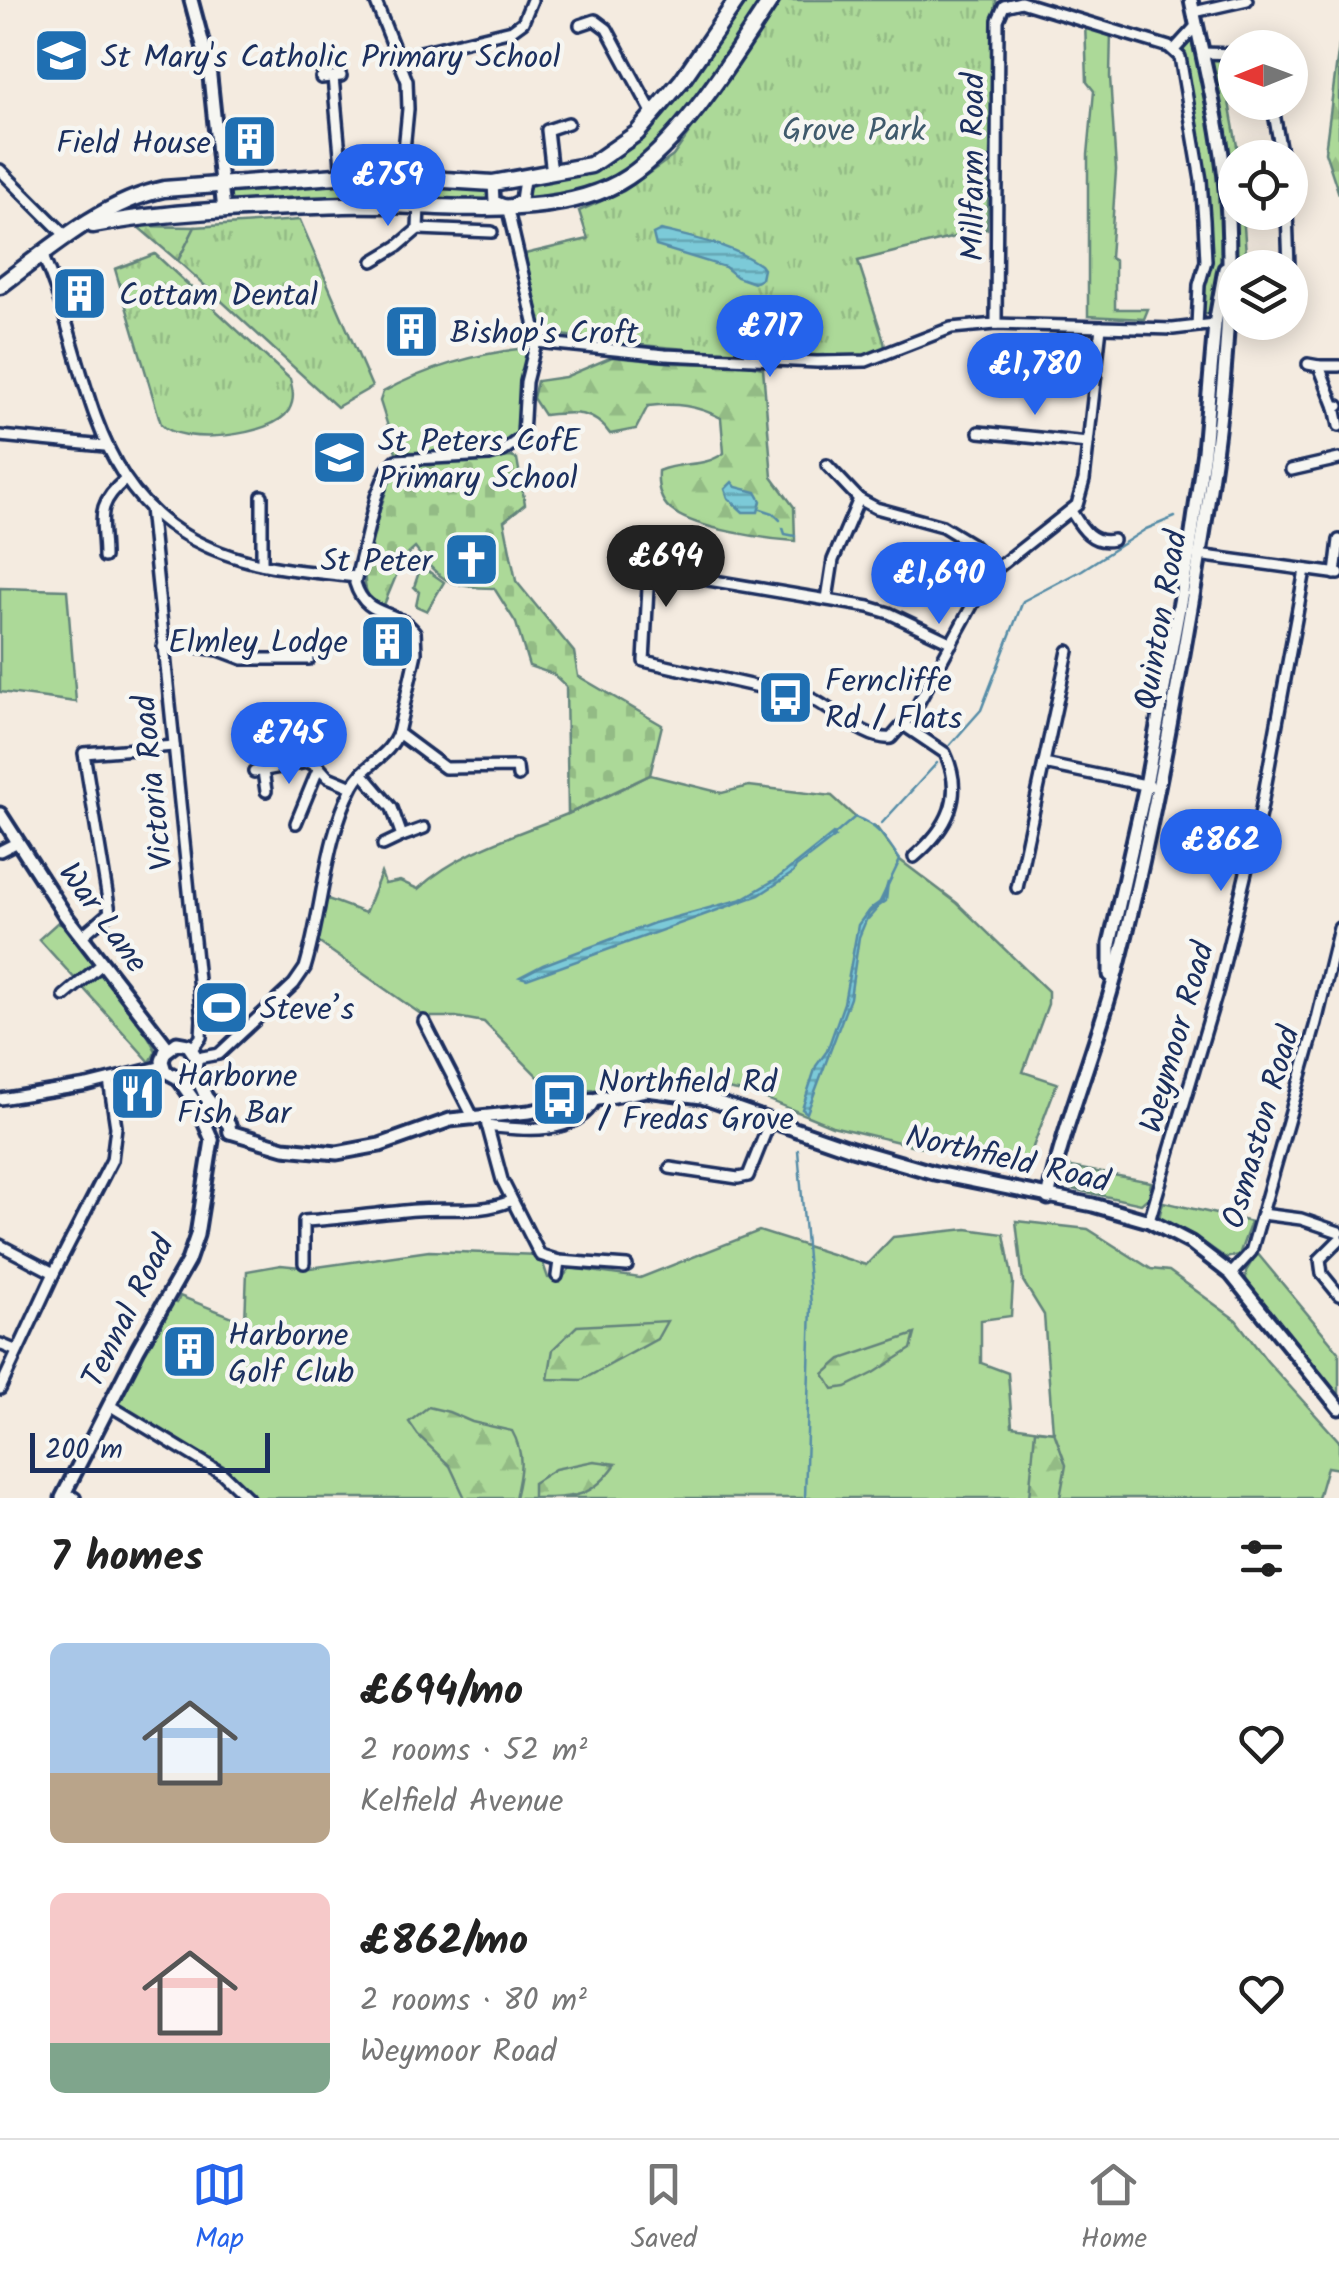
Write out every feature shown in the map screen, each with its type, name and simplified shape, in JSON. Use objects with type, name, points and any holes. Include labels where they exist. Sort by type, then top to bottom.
[{"type":"main road","points":[[0,286],[66,236],[148,192],[402,171],[445,180],[493,183],[591,165],[637,134],[682,80],[737,0]]},
{"type":"main road","points":[[82,227],[161,215],[224,211],[342,205],[507,206],[566,199],[628,177],[704,98],[771,0]]},
{"type":"main road","points":[[682,80],[704,98]]},
{"type":"street","points":[[191,0],[209,66],[224,211]]},
{"type":"street","points":[[375,0],[407,81],[402,171]]},
{"type":"street","points":[[400,57],[512,30],[523,22],[532,0]]},
{"type":"street","points":[[1193,6],[1248,0]]},
{"type":"street","name":"Millfarm Road","points":[[996,324],[1000,10],[1021,2],[1174,50]]},
{"type":"street","name":"Quinton Road","points":[[1193,6],[1225,174],[1229,250]]},
{"type":"street","points":[[580,25],[595,20],[607,29],[653,114]]},
{"type":"street","points":[[1196,26],[1174,50],[1180,57],[1201,180],[1206,260],[1199,285],[1197,326]]},
{"type":"street","points":[[1204,54],[1218,54]]},
{"type":"street","points":[[321,78],[337,77],[342,176]]},
{"type":"street","points":[[534,127],[547,130],[568,123]]},
{"type":"street","points":[[547,130],[552,174]]},
{"type":"street","points":[[0,170],[66,236]]},
{"type":"street","points":[[493,183],[494,201],[507,206],[521,200],[524,180]]},
{"type":"street","points":[[418,229],[419,206]]},
{"type":"street","points":[[178,1078],[195,1059],[219,1054],[294,984],[305,968],[333,845],[352,787],[362,773],[384,756],[398,734],[416,653],[415,632],[402,620],[367,605],[357,591],[355,577],[387,470],[396,460],[489,455],[518,443],[526,427],[526,382],[536,342],[507,206]]},
{"type":"street","points":[[372,262],[418,229],[492,232]]},
{"type":"street","points":[[42,254],[105,446],[125,480],[150,508],[172,527],[212,549],[262,564],[355,577]]},
{"type":"street","points":[[536,342],[754,360],[866,361],[951,328],[996,324],[1173,330],[1197,326],[1218,332]]},
{"type":"street","points":[[952,643],[889,613],[649,570],[644,660],[812,699],[872,737],[891,738],[905,726],[996,569],[1076,505],[1084,480],[1101,327]]},
{"type":"street","name":"Quinton Road","points":[[1048,1198],[1076,1092],[1110,989],[1110,944],[1152,786],[1194,554],[1218,340]]},
{"type":"street","points":[[1339,366],[1314,365],[1337,406],[1339,426]]},
{"type":"street","points":[[979,432],[1088,444]]},
{"type":"street","points":[[0,436],[105,446]]},
{"type":"street","points":[[1290,470],[1339,459]]},
{"type":"street","points":[[827,465],[860,499],[876,508],[942,526],[970,543],[996,569]]},
{"type":"street","points":[[104,557],[103,506],[125,480]]},
{"type":"street","points":[[262,496],[262,564]]},
{"type":"street","points":[[827,599],[833,560],[860,499]]},
{"type":"street","name":"Victoria Road","points":[[150,508],[202,1029],[195,1059]]},
{"type":"street","points":[[1071,511],[1086,534],[1108,544]]},
{"type":"street","points":[[1194,554],[1337,574],[1339,540]]},
{"type":"street","name":"Weymoor Road","points":[[1148,1221],[1218,989],[1261,810],[1305,570]]},
{"type":"street","points":[[163,648],[218,650],[243,660],[290,663],[308,659]]},
{"type":"street","points":[[1016,888],[1068,651]]},
{"type":"street","points":[[905,726],[945,753],[952,768],[952,794],[944,828],[914,857]]},
{"type":"street","points":[[398,734],[445,768],[518,767]]},
{"type":"street","points":[[82,936],[110,912],[84,754],[174,746]]},
{"type":"street","points":[[266,791],[258,772],[308,762],[328,777],[352,787]]},
{"type":"street","points":[[1044,764],[1152,786]]},
{"type":"street","points":[[296,822],[319,767]]},
{"type":"street","points":[[362,773],[392,808],[402,836]]},
{"type":"street","name":"War Lane","points":[[0,814],[102,964],[168,1048]]},
{"type":"street","points":[[383,845],[424,828]]},
{"type":"street","points":[[944,828],[956,836]]},
{"type":"street","points":[[0,851],[18,842]]},
{"type":"street","name":"Osmaston Road","points":[[1231,1274],[1250,1252],[1262,1214],[1339,928]]},
{"type":"street","points":[[64,996],[102,964]]},
{"type":"street","points":[[424,1021],[482,1121],[510,1201],[540,1255],[627,1266]]},
{"type":"street","points":[[178,1043],[195,1059],[221,1119],[229,1126],[225,1140],[210,1134],[198,1105],[178,1078],[163,1066],[168,1048],[178,1043]]},
{"type":"street","points":[[0,1099],[109,1080],[163,1066]]},
{"type":"street","points":[[0,1388],[112,1160],[116,1127],[109,1080]]},
{"type":"street","name":"Northfield Road","points":[[482,1121],[646,1090],[666,1090],[935,1173],[1093,1205],[1148,1221],[1192,1243],[1231,1274],[1339,1408]]},
{"type":"street","name":"Northfield Road","points":[[230,1132],[284,1148],[337,1153],[380,1145],[450,1120],[482,1121],[525,1131],[549,1128],[589,1112],[595,1100]]},
{"type":"street","points":[[210,1134],[212,1121],[221,1119]]},
{"type":"street","points":[[670,1168],[738,1178],[748,1176],[770,1121]]},
{"type":"street","name":"Tennal Road","points":[[68,1496],[109,1406],[188,1261],[197,1235],[210,1134]]},
{"type":"street","points":[[304,1263],[304,1220],[354,1219],[432,1208],[487,1209],[510,1201]]},
{"type":"street","points":[[1262,1214],[1300,1219],[1339,1232]]},
{"type":"street","points":[[1339,1240],[1320,1259],[1320,1266],[1339,1295]]},
{"type":"street","points":[[0,1246],[54,1273]]},
{"type":"street","points":[[557,1276],[558,1260]]},
{"type":"street","points":[[0,1344],[17,1352]]},
{"type":"street","points":[[109,1406],[223,1474],[248,1498]]},
{"type":"green space","points":[[743,0],[762,0],[717,70],[662,140],[610,178],[575,191],[526,201],[528,183],[618,152]]},
{"type":"green space","name":"Grove Park","points":[[782,0],[996,0],[987,229],[858,261],[885,348],[867,357],[780,357],[605,342],[556,334],[544,328],[525,254],[588,239],[579,211],[624,191],[673,156]]},
{"type":"green space","points":[[1085,21],[1111,30],[1116,170],[1110,258],[1115,261],[1115,309],[1148,309],[1144,319],[1088,316],[1088,155],[1094,91],[1087,82]]},
{"type":"green space","points":[[1195,36],[1216,148],[1218,230],[1224,230],[1223,250],[1218,250],[1218,288],[1212,314],[1203,314],[1200,156],[1182,52],[1190,37]]},
{"type":"green space","points":[[1339,45],[1339,194],[1325,152]]},
{"type":"green space","points":[[1211,58],[1218,58],[1218,112]]},
{"type":"green space","points":[[1219,120],[1232,120],[1236,140],[1222,140]]},
{"type":"green space","points":[[399,174],[484,186],[488,200],[483,204],[230,204],[230,189]]},
{"type":"green space","points":[[300,220],[372,387],[337,407],[178,261],[195,227]]},
{"type":"green space","points":[[137,226],[195,227],[178,261]]},
{"type":"green space","points":[[1233,230],[1244,230],[1246,250],[1234,250]]},
{"type":"green space","points":[[155,254],[290,379],[292,402],[280,419],[246,432],[206,436],[171,431],[161,424],[115,269]]},
{"type":"green space","points":[[527,348],[519,426],[513,437],[501,444],[465,451],[396,452],[380,401],[383,392],[453,363]]},
{"type":"green space","points":[[612,357],[763,368],[772,477],[794,507],[795,541],[699,523],[674,512],[663,499],[658,471],[708,461],[724,453],[721,418],[686,406],[648,406],[636,429],[610,434],[589,416],[544,415],[533,398],[537,381],[565,377]]},
{"type":"green space","points":[[517,459],[525,504],[504,521],[516,581],[574,652],[578,676],[662,725],[650,775],[568,814],[566,686],[553,674],[529,666],[516,623],[494,588],[467,587],[448,581],[415,548],[403,559],[384,605],[370,598],[366,588],[370,541],[389,482],[398,469],[412,463]]},
{"type":"green space","points":[[421,566],[444,582],[427,611],[416,606],[419,592],[414,587]]},
{"type":"green space","points":[[0,588],[67,590],[76,702],[0,692]]},
{"type":"green space","points":[[650,775],[722,793],[749,786],[832,796],[855,817],[877,828],[900,860],[957,903],[1048,991],[1048,1004],[1023,1072],[1057,1083],[1027,1163],[911,1145],[832,1126],[754,1094],[672,1079],[556,1095],[484,1022],[425,1017],[318,942],[325,898],[365,913],[381,873],[385,884],[400,881],[418,889],[469,854],[587,806]]},
{"type":"green space","points":[[57,923],[64,925],[148,1036],[156,1051],[150,1062],[39,939]]},
{"type":"green space","points":[[1065,1166],[1151,1182],[1149,1197],[1141,1204],[1068,1188],[1062,1182]]},
{"type":"green space","points":[[1163,1202],[1251,1222],[1239,1255],[1226,1258],[1159,1218]]},
{"type":"green space","name":"Harborne Golf Club","points":[[1016,1221],[1088,1229],[1151,1269],[1169,1271],[1236,1320],[1339,1441],[1339,1469],[1327,1467],[1318,1498],[253,1498],[227,1468],[115,1405],[180,1296],[245,1322],[247,1271],[281,1265],[310,1268],[429,1251],[540,1255],[548,1278],[561,1280],[570,1268],[640,1278],[759,1231],[866,1265],[893,1237],[967,1229],[1004,1234],[1013,1282],[1011,1316],[981,1320],[981,1363],[1008,1373],[1012,1426],[1053,1432],[1044,1315],[1023,1281]]},
{"type":"green space","points":[[1257,1253],[1339,1352],[1339,1402],[1246,1281],[1246,1271]]},
{"type":"green space","points":[[667,1321],[657,1339],[582,1380],[548,1379],[553,1349],[577,1326]]},
{"type":"green space","points":[[915,1334],[911,1349],[846,1387],[833,1389],[824,1374],[841,1359]]},
{"type":"green space","points":[[428,1407],[512,1431],[521,1464],[515,1498],[465,1498],[450,1466],[409,1422]]},
{"type":"green space","points":[[1035,1430],[1054,1432],[1066,1465],[1060,1498],[1029,1498]]},
{"type":"green space","points":[[594,1461],[616,1464],[590,1490],[571,1496],[533,1498],[533,1483],[555,1469]]},
{"type":"water","points":[[661,230],[737,252],[760,265],[761,279],[754,283],[725,267],[656,246],[653,234]]},
{"type":"water","points":[[732,482],[736,487],[756,492],[761,501],[758,512],[743,512],[728,498],[725,489]]},
{"type":"water","points":[[833,834],[835,837],[793,873],[759,895],[527,979],[520,977],[654,923],[742,899],[778,878]]},
{"type":"water","points":[[888,882],[886,901],[869,913],[859,937],[850,998],[807,1113],[802,1109],[816,1066],[827,1051],[844,1003],[858,925],[869,910],[883,900]]},
{"type":"waterway","points":[[761,509],[780,520]]},
{"type":"waterway","points":[[950,745],[981,710],[1023,601],[1082,570],[1146,529],[1175,517]]},
{"type":"waterway","points":[[783,528],[785,534],[795,536]]},
{"type":"waterway","points":[[882,823],[937,763]]},
{"type":"waterway","points":[[832,837],[855,817],[876,829],[900,860],[868,919]]},
{"type":"waterway","points":[[798,1150],[811,1305],[805,1498]]},
{"type":"place","name":"St Mary's Catholic Primary School","points":[[62,56]]},
{"type":"place","name":"Field House","points":[[250,142]]},
{"type":"place","name":"Cottam Dental","points":[[80,294]]},
{"type":"place","name":"Bishop's Croft","points":[[411,332]]},
{"type":"place","name":"St Peters CofE Primary School","points":[[339,458]]},
{"type":"place","name":"St Peter","points":[[471,560]]},
{"type":"place","name":"Elmley Lodge","points":[[387,641]]},
{"type":"place","name":"Ferncliffe Rd / Flats","points":[[786,698]]},
{"type":"place","name":"Steve’s","points":[[221,1008]]},
{"type":"place","name":"Harborne Fish Bar","points":[[138,1093]]},
{"type":"place","name":"Northfield Rd / Fredas Grove","points":[[559,1099]]},
{"type":"place","name":"Harborne Golf Club","points":[[189,1352]]}]
